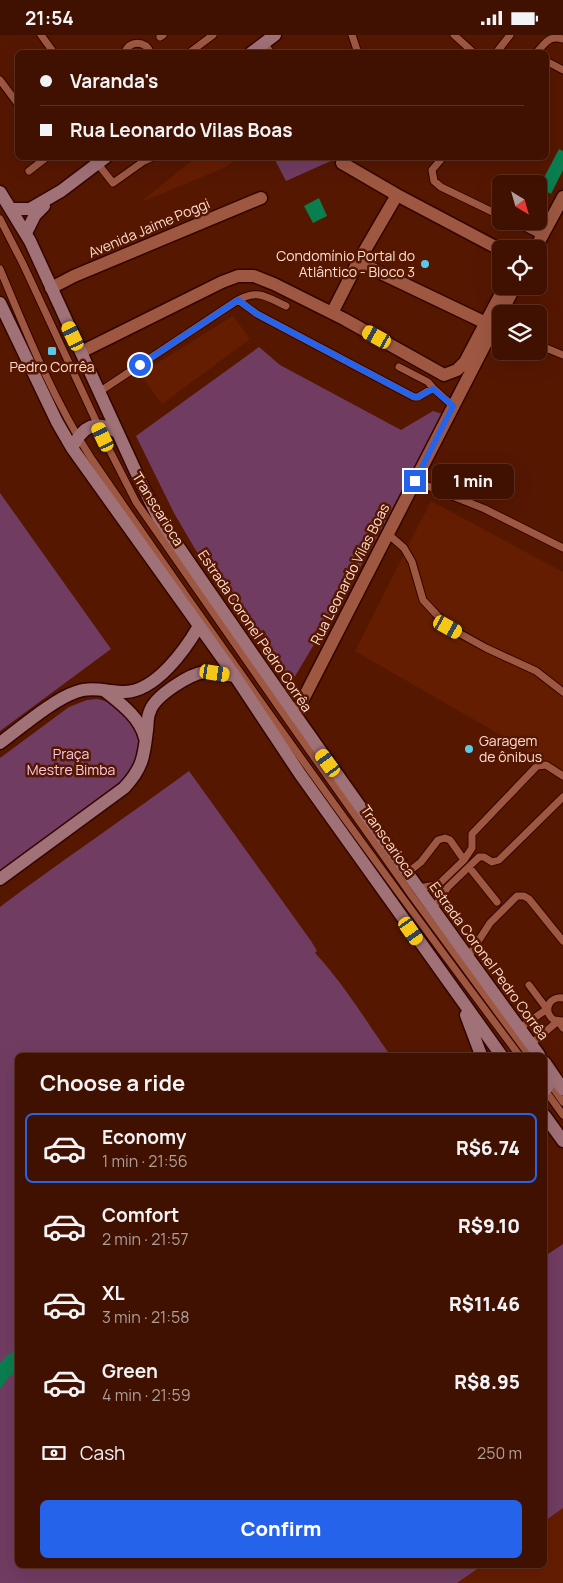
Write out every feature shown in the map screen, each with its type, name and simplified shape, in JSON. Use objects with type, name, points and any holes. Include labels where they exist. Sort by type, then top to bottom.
[{"type":"main road","points":[[268,48],[275,35]]},
{"type":"main road","points":[[11,209],[30,209],[60,191],[102,161]]},
{"type":"main road","points":[[26,233],[35,215],[60,191]]},
{"type":"main road","name":"Estrada Coronel Pedro Corrêa","points":[[0,192],[26,233],[158,517],[294,715],[432,910],[520,1028],[530,1049]]},
{"type":"main road","points":[[0,303],[57,422],[75,443],[300,774],[499,1053]]},
{"type":"main road","points":[[75,443],[88,428],[98,425],[107,426],[117,432]]},
{"type":"main road","points":[[0,743],[76,692],[94,689],[128,692],[154,679],[172,665],[182,654],[199,626]]},
{"type":"main road","points":[[0,879],[124,788],[135,777],[145,753],[150,708],[168,691],[194,675],[205,672],[235,676]]},
{"type":"main road","points":[[104,690],[132,715],[140,725],[146,741]]},
{"type":"main road","points":[[462,1003],[480,1053]]},
{"type":"main road","name":"Estrada Coronel Pedro Corrêa","points":[[547,1078],[563,1089]]},
{"type":"main road","points":[[547,1119],[563,1141]]},
{"type":"street","points":[[342,163],[397,195],[492,245]]},
{"type":"street","points":[[332,313],[358,262],[397,195]]},
{"type":"street","points":[[540,240],[563,197]]},
{"type":"street","name":"Avenida Jaime Poggi","points":[[51,288],[74,276],[260,198]]},
{"type":"street","points":[[358,262],[492,327]]},
{"type":"street","points":[[81,352],[238,276],[254,276],[274,284],[332,313],[444,375],[457,370],[465,363],[492,328]]},
{"type":"street","name":"Rua Leonardo Vilas Boas","points":[[294,715],[492,329]]},
{"type":"lane","points":[[41,35],[52,50]]},
{"type":"lane","points":[[192,50],[204,38],[213,35]]},
{"type":"lane","points":[[352,35],[357,50]]},
{"type":"lane","points":[[454,35],[471,50]]},
{"type":"lane","points":[[498,50],[510,35]]},
{"type":"lane","points":[[539,50],[554,36],[563,39]]},
{"type":"lane","points":[[126,50],[129,45],[141,43],[147,45],[150,50]]},
{"type":"lane","points":[[549,63],[563,70]]},
{"type":"lane","points":[[0,80],[15,99]]},
{"type":"lane","points":[[29,171],[44,160]]},
{"type":"lane","points":[[102,161],[114,183],[146,160]]},
{"type":"lane","points":[[440,160],[432,170],[434,181],[441,187],[492,212]]},
{"type":"lane","name":"Transcarioca","points":[[0,219],[3,231],[124,481],[151,525],[412,897],[530,1049]]},
{"type":"lane","points":[[530,230],[542,236]]},
{"type":"lane","name":"Transcarioca","points":[[0,269],[75,443],[401,897],[518,1053]]},
{"type":"lane","points":[[99,392],[246,295],[256,293],[286,306]]},
{"type":"lane","points":[[238,300],[257,314],[414,397],[418,397],[433,389]]},
{"type":"lane","points":[[547,348],[563,355]]},
{"type":"lane","points":[[399,367],[428,382],[433,389],[453,406]]},
{"type":"lane","points":[[415,481],[485,509],[563,548]]},
{"type":"lane","points":[[388,534],[404,547],[412,562],[423,600],[448,627],[486,649],[536,671],[563,692]]},
{"type":"lane","points":[[418,889],[441,883],[466,858],[472,848],[472,834],[537,767],[546,765],[563,776]]},
{"type":"lane","points":[[432,910],[448,887],[471,865],[482,856],[492,862],[499,860],[563,797]]},
{"type":"lane","points":[[407,873],[421,863],[438,840],[445,838],[450,840],[466,858]]},
{"type":"lane","points":[[471,865],[497,902]]},
{"type":"lane","points":[[468,957],[490,923],[518,896],[524,896],[528,899],[563,941]]},
{"type":"lane","points":[[528,985],[547,1009],[550,1017],[560,1021],[563,1029]]},
{"type":"lane","points":[[520,1028],[547,1009],[552,999],[557,997],[563,998]]},
{"type":"lane","points":[[530,1049],[560,1021]]},
{"type":"lane","points":[[547,1080],[563,1102]]},
{"type":"lane","points":[[547,1081],[563,1115]]},
{"type":"shaded area","points":[[559,149],[563,151],[563,170],[551,194],[548,192],[548,175],[545,175]]},
{"type":"shaded area","points":[[192,160],[236,160],[224,168],[141,202]]},
{"type":"shaded area","points":[[319,198],[327,216],[313,223],[304,206]]},
{"type":"shaded area","points":[[233,316],[250,339],[162,404],[140,374]]},
{"type":"shaded area","points":[[431,501],[563,572],[563,771],[355,651]]},
{"type":"shaded area","points":[[15,1350],[15,1373],[9,1377],[0,1389],[0,1363]]},
{"type":"shaded area","points":[[563,1508],[563,1583],[457,1583],[479,1568],[547,1568],[547,1520]]},
{"type":"green space","points":[[275,160],[333,160],[286,181]]},
{"type":"green space","points":[[259,347],[280,365],[401,430],[433,411],[442,414],[371,549],[291,683],[195,549],[174,513],[136,436]]},
{"type":"green space","points":[[0,493],[111,649],[0,731]]},
{"type":"green space","name":"Praça Mestre Bimba","points":[[97,699],[120,709],[136,729],[140,749],[130,775],[0,870],[0,758],[69,707],[87,700]]},
{"type":"green space","points":[[189,771],[311,941],[317,951],[315,953],[345,990],[389,1053],[15,1053],[15,1568],[479,1568],[457,1583],[0,1583],[0,907]]},
{"type":"green space","points":[[563,1244],[563,1508],[547,1520],[547,1255]]},
{"type":"place","name":"Condomínio Portal do Atlântico - Bloco 3","points":[[425,264]]},
{"type":"place","name":"Pedro Corrêa","points":[[52,351]]},
{"type":"place","name":"Garagem de ônibus","points":[[469,749]]},
{"type":"route","points":[[140,365],[238,300],[257,314],[414,397],[418,397],[433,389],[453,406],[415,481]]}]
